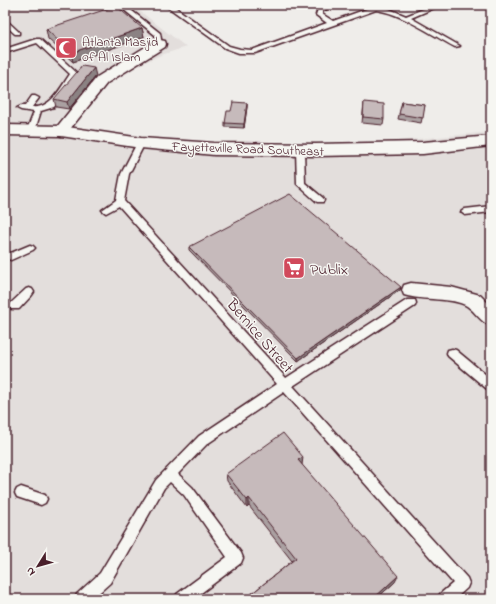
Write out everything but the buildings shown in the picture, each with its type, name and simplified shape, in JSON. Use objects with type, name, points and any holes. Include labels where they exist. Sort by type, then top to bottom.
[{"type":"street","points":[[61,131],[102,80],[160,44]]},
{"type":"street","name":"Fayetteville Road Southeast","points":[[5,131],[61,131],[141,143],[214,149],[300,150],[423,148],[491,141]]},
{"type":"street","points":[[411,297],[451,294],[473,300],[491,318]]},
{"type":"lane","points":[[168,5],[227,47],[239,51],[253,52],[375,8],[385,9],[406,18],[457,46]]},
{"type":"lane","points":[[332,5],[320,10],[318,15],[333,24]]},
{"type":"lane","points":[[406,18],[438,5]]},
{"type":"lane","points":[[125,8],[158,34],[160,44]]},
{"type":"lane","points":[[5,21],[17,33]]},
{"type":"lane","points":[[5,51],[38,40],[74,74],[51,105],[38,110],[24,109],[35,98]]},
{"type":"lane","points":[[31,130],[38,110]]},
{"type":"lane","points":[[106,210],[120,202],[125,174],[141,143]]},
{"type":"lane","points":[[300,150],[301,184],[320,200]]},
{"type":"lane","name":"Bernice Street","points":[[82,599],[105,578],[160,484],[203,440],[285,385],[120,202]]},
{"type":"lane","points":[[465,212],[491,209]]},
{"type":"lane","points":[[8,255],[30,248]]},
{"type":"lane","points":[[15,306],[29,292]]},
{"type":"lane","points":[[411,297],[285,385],[462,583],[444,599]]},
{"type":"lane","points":[[452,353],[491,386]]},
{"type":"lane","points":[[170,474],[188,490],[236,558],[182,599]]},
{"type":"lane","points":[[21,493],[41,500]]},
{"type":"shaded area","points":[[5,5],[132,5],[186,47],[161,55],[108,79],[48,129],[125,146],[312,149],[491,132],[491,599],[5,599]]},
{"type":"place","name":"Atlanta Masjid of Al Islam","points":[[66,48]]},
{"type":"place","name":"Publix","points":[[294,268]]}]
